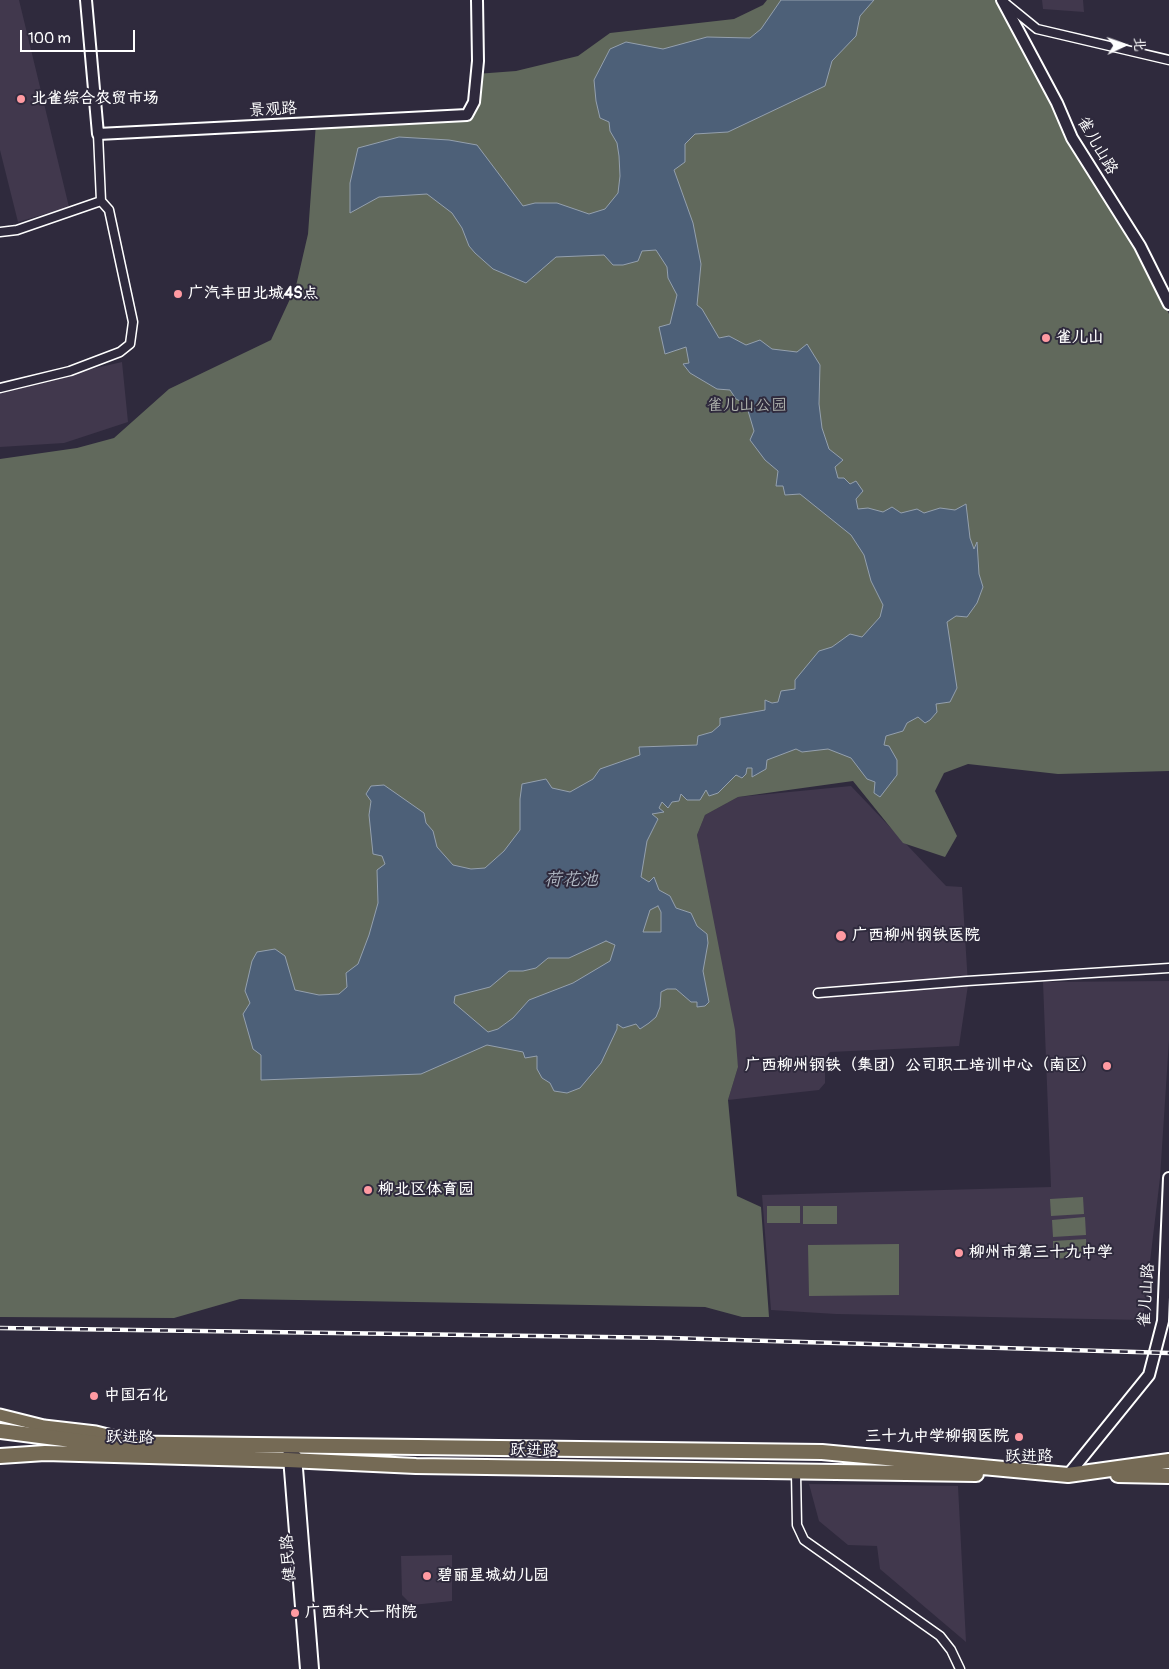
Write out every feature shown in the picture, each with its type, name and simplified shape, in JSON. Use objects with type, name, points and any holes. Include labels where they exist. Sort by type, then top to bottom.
[{"type":"highway","points":[[0,1431],[42,1433]]},
{"type":"highway","name":"跃进路","points":[[42,1433],[95,1443],[822,1452],[1068,1475],[1169,1461]]},
{"type":"highway","name":"跃进路","points":[[45,1453],[425,1466],[1169,1476]]},
{"type":"highway","points":[[0,1456],[45,1453]]},
{"type":"main road","points":[[0,1415],[42,1433]]},
{"type":"main road","name":"跃进路","points":[[0,1425],[42,1433]]},
{"type":"main road","name":"跃进路","points":[[0,1451],[45,1453]]},
{"type":"street","points":[[0,388],[70,371],[120,352],[130,344],[133,334],[133,322],[109,210],[101,202],[98,134],[86,0]]},
{"type":"street","name":"景观路","points":[[98,134],[467,115],[474,102],[478,61],[477,0]]},
{"type":"street","points":[[1003,1],[1037,29],[1169,60]]},
{"type":"street","name":"雀儿山路","points":[[1003,1],[1057,102],[1072,138],[1140,246],[1169,304]]},
{"type":"street","points":[[0,232],[17,230],[101,202]]},
{"type":"street","points":[[818,993],[968,980],[1169,968]]},
{"type":"street","name":"雀儿山路","points":[[1068,1475],[1149,1375],[1163,1321],[1166,1289],[1169,1178]]},
{"type":"street","name":"健民路","points":[[292,1445],[306,1669]]},
{"type":"street","name":"健民路","points":[[292,1460],[313,1669]]},
{"type":"street","points":[[796,1472],[796,1525],[804,1540],[940,1636],[951,1650],[960,1669]]},
{"type":"shaded area","name":"北雀综合农贸市场","points":[[0,0],[19,0],[69,207],[18,222],[0,150]]},
{"type":"shaded area","points":[[1042,0],[1083,0],[1084,12],[1043,9]]},
{"type":"shaded area","points":[[122,362],[128,422],[64,443],[0,447],[0,390]]},
{"type":"shaded area","name":"广西柳州钢铁医院","points":[[851,786],[946,886],[962,887],[968,985],[959,1046],[830,1052],[825,1058],[825,1083],[819,1090],[728,1100],[738,1067],[697,835],[705,815],[738,797]]},
{"type":"shaded area","name":"柳州市第三十九中学","points":[[1169,981],[1169,1040],[1160,1178],[1143,1320],[836,1314],[771,1310],[762,1195],[1051,1187],[1043,982]]},
{"type":"shaded area","points":[[809,1484],[958,1486],[966,1642],[880,1569],[877,1546],[848,1545],[819,1521]]},
{"type":"shaded area","name":"碧丽星城幼儿园","points":[[452,1555],[452,1601],[412,1605],[402,1595],[401,1556]]},
{"type":"green space","name":"雀儿山公园","points":[[767,0],[998,0],[1139,248],[1169,314],[1169,771],[1058,774],[968,764],[944,773],[935,791],[957,836],[945,857],[903,843],[853,781],[738,797],[705,815],[697,835],[735,1030],[738,1067],[728,1100],[737,1196],[761,1207],[769,1317],[742,1317],[705,1307],[240,1299],[174,1318],[0,1317],[0,459],[77,448],[114,438],[169,389],[271,340],[296,286],[308,234],[316,123],[467,115],[476,74],[516,71],[578,56],[610,33],[734,19],[763,5]]},
{"type":"green space","points":[[1083,1197],[1084,1214],[1051,1216],[1050,1199]]},
{"type":"green space","points":[[767,1206],[800,1206],[800,1223],[767,1223]]},
{"type":"green space","points":[[803,1206],[837,1206],[837,1224],[803,1224]]},
{"type":"green space","points":[[1085,1217],[1086,1235],[1053,1237],[1052,1220]]},
{"type":"green space","points":[[1086,1239],[1087,1256],[1054,1259],[1053,1241]]},
{"type":"green space","points":[[899,1244],[899,1295],[809,1296],[808,1245]]},
{"type":"water","name":"荷花池","points":[[781,0],[874,0],[860,16],[856,36],[832,61],[825,86],[728,132],[695,134],[685,144],[685,162],[674,170],[693,223],[701,264],[697,305],[702,309],[719,338],[729,336],[746,345],[760,340],[772,349],[797,352],[807,344],[820,365],[819,404],[822,428],[829,449],[843,460],[835,467],[838,478],[844,478],[850,484],[856,481],[863,491],[856,499],[858,509],[868,508],[883,512],[892,507],[901,513],[917,509],[924,513],[940,508],[955,510],[966,504],[970,538],[974,549],[977,542],[979,574],[983,587],[977,603],[967,617],[956,616],[947,622],[957,688],[950,702],[936,704],[937,712],[930,720],[925,723],[918,717],[907,723],[903,731],[886,736],[884,745],[889,746],[897,760],[897,775],[880,797],[874,793],[875,782],[867,779],[851,758],[828,749],[802,752],[796,749],[767,760],[766,769],[752,777],[752,768],[747,768],[746,774],[742,778],[736,775],[718,793],[709,796],[706,790],[700,800],[687,800],[681,794],[679,801],[672,802],[668,808],[662,802],[659,808],[664,812],[652,814],[658,819],[647,841],[641,877],[649,882],[654,877],[659,890],[670,896],[676,908],[691,913],[697,926],[707,934],[708,943],[703,971],[709,1002],[705,1006],[697,1007],[697,1002],[691,1002],[676,989],[667,989],[661,992],[660,1007],[656,1017],[649,1023],[640,1029],[636,1024],[623,1028],[617,1024],[617,1029],[601,1063],[580,1088],[567,1093],[554,1091],[550,1083],[542,1078],[537,1069],[537,1056],[525,1058],[523,1052],[487,1045],[421,1074],[261,1080],[261,1055],[253,1049],[243,1014],[250,1003],[245,991],[252,961],[257,952],[275,949],[285,956],[295,990],[319,995],[339,994],[347,987],[346,973],[358,964],[369,935],[378,903],[377,870],[385,864],[382,856],[373,854],[369,815],[371,801],[366,794],[371,786],[384,785],[424,813],[426,823],[433,831],[437,847],[453,865],[471,869],[485,868],[504,851],[520,830],[522,784],[546,779],[552,788],[570,792],[593,779],[600,769],[640,755],[639,747],[697,745],[698,736],[712,732],[720,725],[720,718],[765,710],[765,700],[772,703],[778,702],[781,691],[795,689],[795,680],[819,651],[832,647],[850,634],[862,637],[880,617],[883,605],[871,581],[864,555],[851,535],[800,494],[785,495],[783,486],[776,486],[778,471],[765,460],[750,440],[754,431],[746,404],[736,399],[730,390],[717,389],[690,373],[683,364],[689,363],[686,347],[665,354],[659,327],[670,324],[677,295],[668,278],[667,267],[656,250],[642,251],[638,261],[623,265],[613,265],[604,255],[556,257],[526,283],[493,269],[475,253],[469,246],[462,228],[452,213],[427,194],[379,197],[350,213],[350,183],[358,148],[399,137],[449,140],[477,145],[523,206],[535,203],[557,203],[589,214],[605,209],[618,193],[620,176],[619,156],[617,143],[610,131],[609,122],[600,118],[594,80],[610,49],[626,42],[663,49],[707,37],[750,38],[761,29]],"holes":[[[658,906],[661,912],[661,932],[643,932],[650,910]],[[606,941],[615,945],[610,961],[573,983],[529,1000],[513,1018],[498,1029],[488,1032],[454,1003],[455,996],[490,987],[509,971],[523,971],[536,968],[548,958],[569,958]]]},
{"type":"railway","points":[[0,1328],[670,1338],[1169,1353]]},
{"type":"place","name":"北雀综合农贸市场","points":[[21,99]]},
{"type":"place","name":"广汽丰田北城4S点","points":[[178,294]]},
{"type":"place","name":"雀儿山","points":[[1046,338]]},
{"type":"place","name":"广西柳州钢铁医院","points":[[841,936]]},
{"type":"place","name":"广西柳州钢铁（集团）公司职工培训中心（南区）","points":[[1107,1066]]},
{"type":"place","name":"柳北区体育园","points":[[368,1190]]},
{"type":"place","name":"柳州市第三十九中学","points":[[959,1253]]},
{"type":"place","name":"中国石化","points":[[94,1396]]},
{"type":"place","name":"三十九中学柳钢医院","points":[[1019,1437]]},
{"type":"place","name":"碧丽星城幼儿园","points":[[427,1576]]},
{"type":"place","name":"广西科大一附院","points":[[295,1613]]}]
